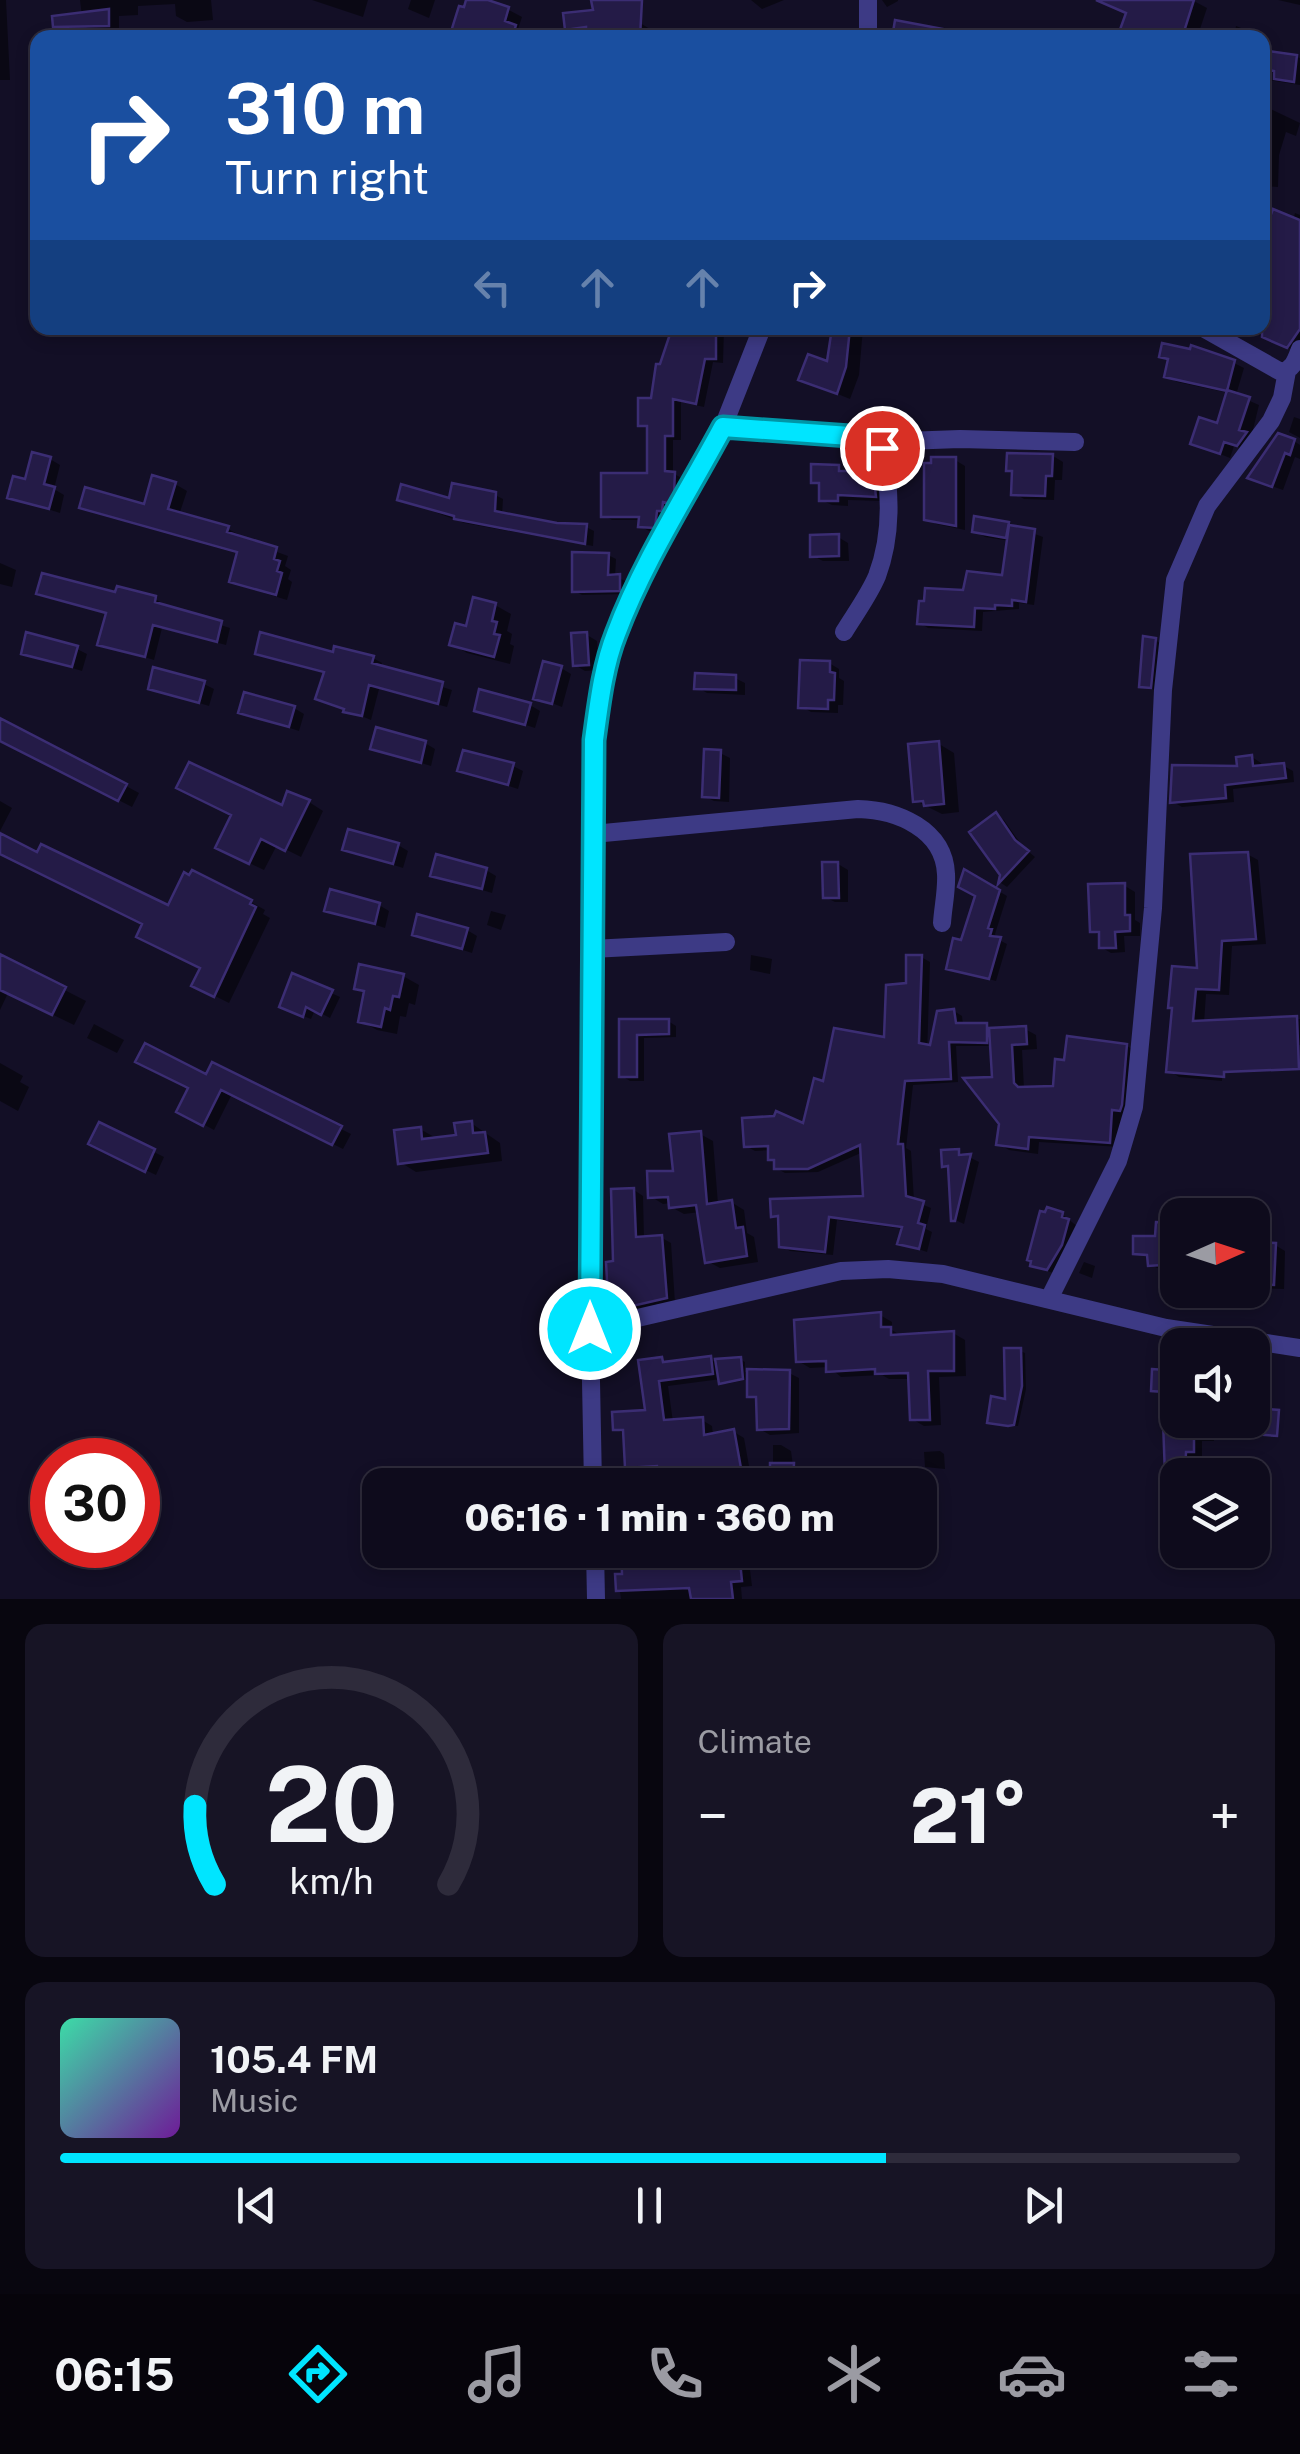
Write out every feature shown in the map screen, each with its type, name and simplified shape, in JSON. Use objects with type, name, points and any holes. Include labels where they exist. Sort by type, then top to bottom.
[{"type":"street","points":[[868,0],[868,30]]},
{"type":"street","points":[[594,1468],[590,1329],[594,740],[604,675],[615,636],[723,427],[759,335]]},
{"type":"street","points":[[1216,335],[1273,370],[1287,371]]},
{"type":"street","points":[[1049,1299],[1118,1161],[1134,1107],[1153,908],[1158,755],[1175,580],[1207,506],[1271,421],[1282,398],[1287,371],[1300,350]]},
{"type":"street","points":[[723,427],[864,437],[882,448],[886,466],[887,540],[876,578],[844,632]]},
{"type":"street","points":[[876,442],[1075,442]]},
{"type":"street","points":[[593,834],[858,808],[879,810],[907,819],[939,846],[946,872],[942,923]]},
{"type":"street","points":[[592,949],[726,942]]},
{"type":"street","points":[[590,1329],[862,1268],[943,1274],[1166,1328],[1300,1348]]},
{"type":"street","points":[[595,1568],[596,1599]]},
{"type":"building","points":[[466,0],[488,0],[509,7],[505,21],[516,25],[514,30],[452,30],[459,6],[464,7]]},
{"type":"building","points":[[591,0],[642,0],[640,30],[565,30],[563,13],[593,10]]},
{"type":"building","points":[[1096,0],[1194,0],[1185,30],[1120,30],[1126,13]]},
{"type":"building","points":[[109,9],[109,26],[53,27],[52,16]]},
{"type":"building","points":[[895,20],[943,29],[943,30],[893,30]]},
{"type":"building","points":[[1270,51],[1297,55],[1294,82],[1274,79],[1274,71],[1270,70]]},
{"type":"building","points":[[1273,209],[1300,220],[1300,329],[1287,348],[1262,337],[1270,335]]},
{"type":"building","points":[[670,335],[716,335],[716,359],[705,359],[696,404],[673,399],[673,436],[665,436],[665,471],[675,472],[674,493],[668,503],[663,502],[662,511],[657,511],[655,528],[638,527],[639,517],[601,517],[601,473],[647,473],[647,426],[638,426],[638,398],[651,398],[656,364],[660,364]]},
{"type":"building","points":[[831,335],[849,335],[846,367],[837,394],[798,380],[808,354],[827,361]]},
{"type":"building","points":[[1162,343],[1190,349],[1191,345],[1235,360],[1227,391],[1164,377],[1168,359],[1159,357]]},
{"type":"building","points":[[1227,390],[1250,397],[1239,430],[1247,432],[1237,446],[1224,442],[1220,454],[1190,444],[1199,417],[1217,423]]},
{"type":"building","points":[[1278,433],[1295,439],[1272,487],[1247,478]]},
{"type":"building","points":[[32,452],[51,457],[44,484],[55,487],[49,509],[7,498],[13,476],[25,479]]},
{"type":"building","points":[[1007,453],[1053,454],[1052,476],[1046,476],[1045,496],[1011,495],[1012,471],[1006,471]]},
{"type":"building","points":[[931,457],[956,457],[956,526],[924,520],[924,463],[931,463]]},
{"type":"building","points":[[811,464],[839,465],[839,471],[873,471],[876,497],[838,495],[838,501],[819,501],[819,483],[811,483]]},
{"type":"building","points":[[152,475],[176,482],[168,509],[229,526],[227,532],[277,547],[274,559],[280,561],[277,571],[282,573],[276,595],[229,582],[237,552],[79,508],[85,487],[144,504]]},
{"type":"building","points":[[452,483],[496,492],[495,511],[557,523],[587,524],[585,544],[454,519],[397,500],[401,484],[449,498]]},
{"type":"building","points":[[974,516],[1009,522],[1006,538],[972,532]]},
{"type":"building","points":[[1009,525],[1035,529],[1026,602],[1012,600],[1012,606],[975,608],[974,627],[917,624],[919,601],[924,601],[925,588],[963,590],[967,571],[1002,575]]},
{"type":"building","points":[[839,534],[839,556],[810,557],[810,535]]},
{"type":"building","points":[[572,552],[609,553],[608,575],[620,574],[620,591],[572,592]]},
{"type":"building","points":[[42,573],[115,592],[117,586],[156,596],[155,602],[222,621],[217,642],[153,625],[145,657],[97,645],[106,613],[36,594]]},
{"type":"building","points":[[473,597],[496,603],[492,621],[497,622],[494,634],[500,635],[494,657],[449,645],[455,623],[466,626]]},
{"type":"building","points":[[26,632],[78,646],[72,667],[21,654]]},
{"type":"building","points":[[260,632],[333,652],[334,646],[374,656],[372,663],[443,682],[438,704],[369,685],[362,716],[343,712],[344,709],[315,699],[324,672],[255,654]]},
{"type":"building","points":[[587,632],[589,665],[573,666],[571,633]]},
{"type":"building","points":[[1143,636],[1156,638],[1151,688],[1139,687]]},
{"type":"building","points":[[800,660],[830,661],[830,672],[835,673],[834,700],[828,700],[828,709],[798,708]]},
{"type":"building","points":[[543,661],[562,666],[552,704],[533,699]]},
{"type":"building","points":[[153,667],[205,681],[199,703],[148,689]]},
{"type":"building","points":[[695,673],[736,675],[736,690],[694,689]]},
{"type":"building","points":[[479,689],[531,703],[525,725],[474,711]]},
{"type":"building","points":[[244,692],[295,706],[289,727],[238,713]]},
{"type":"building","points":[[0,718],[127,784],[118,801],[0,741]]},
{"type":"building","points":[[376,727],[426,741],[421,763],[370,749]]},
{"type":"building","points":[[939,741],[944,804],[924,806],[923,801],[913,802],[908,744]]},
{"type":"building","points":[[704,749],[721,750],[719,798],[702,797]]},
{"type":"building","points":[[463,750],[514,763],[508,785],[457,771]]},
{"type":"building","points":[[1252,755],[1253,766],[1284,763],[1286,778],[1225,785],[1226,798],[1170,803],[1172,765],[1237,766],[1236,757]]},
{"type":"building","points":[[189,762],[282,805],[287,791],[310,800],[285,851],[261,839],[249,864],[215,848],[231,815],[176,788]]},
{"type":"building","points":[[996,812],[1015,840],[1029,851],[998,884],[1000,875],[969,832]]},
{"type":"building","points":[[348,829],[399,843],[393,864],[342,850]]},
{"type":"building","points":[[0,833],[37,852],[41,844],[168,905],[184,872],[189,875],[192,870],[252,900],[250,904],[256,907],[214,997],[191,986],[200,968],[136,937],[142,924],[0,854]]},
{"type":"building","points":[[1248,852],[1256,939],[1222,941],[1219,990],[1196,989],[1193,1021],[1297,1016],[1299,1069],[1224,1072],[1224,1077],[1166,1072],[1172,966],[1197,968],[1190,854]]},
{"type":"building","points":[[436,854],[487,868],[482,889],[430,876]]},
{"type":"building","points":[[822,862],[838,862],[839,898],[823,898]]},
{"type":"building","points":[[964,869],[1000,890],[988,928],[992,929],[990,936],[1001,937],[989,979],[946,969],[953,938],[961,940],[975,896],[958,887]]},
{"type":"building","points":[[1125,883],[1125,915],[1130,915],[1130,931],[1115,932],[1116,948],[1099,948],[1099,932],[1090,932],[1088,884]]},
{"type":"building","points":[[330,889],[380,903],[375,924],[324,911]]},
{"type":"building","points":[[417,914],[468,928],[462,949],[412,935]]},
{"type":"building","points":[[0,954],[66,987],[52,1015],[0,990]]},
{"type":"building","points":[[906,955],[922,955],[919,1043],[930,1045],[937,1011],[954,1009],[956,1023],[987,1023],[987,1043],[949,1042],[951,1079],[905,1081],[898,1144],[903,1144],[906,1196],[924,1201],[918,1223],[925,1225],[919,1249],[897,1244],[902,1227],[829,1217],[825,1252],[779,1247],[778,1216],[771,1217],[770,1199],[863,1196],[860,1145],[808,1169],[774,1169],[774,1160],[768,1160],[768,1146],[744,1147],[742,1118],[774,1116],[776,1111],[803,1123],[814,1078],[823,1081],[834,1028],[884,1037],[886,985],[906,983]]},
{"type":"building","points":[[359,964],[404,974],[399,997],[393,996],[390,1010],[385,1008],[381,1027],[358,1022],[364,991],[354,989]]},
{"type":"building","points":[[292,973],[333,990],[321,1015],[306,1007],[303,1017],[279,1007]]},
{"type":"building","points":[[619,1019],[669,1019],[669,1034],[637,1035],[637,1077],[619,1077]]},
{"type":"building","points":[[1026,1026],[1027,1044],[1012,1045],[1014,1083],[1018,1087],[1053,1086],[1055,1059],[1064,1060],[1067,1036],[1127,1044],[1122,1105],[1120,1111],[1112,1110],[1110,1143],[1029,1137],[1028,1149],[996,1145],[999,1124],[963,1078],[992,1077],[989,1028]]},
{"type":"building","points":[[145,1043],[206,1074],[212,1062],[342,1126],[332,1145],[221,1090],[203,1126],[176,1112],[188,1088],[135,1062]]},
{"type":"building","points":[[472,1121],[473,1133],[485,1132],[488,1153],[398,1164],[394,1130],[421,1127],[422,1139],[456,1135],[454,1123]]},
{"type":"building","points":[[99,1122],[155,1149],[145,1172],[88,1144]]},
{"type":"building","points":[[701,1131],[707,1204],[732,1200],[736,1228],[743,1227],[747,1256],[705,1263],[696,1205],[669,1208],[668,1197],[648,1198],[647,1171],[673,1171],[669,1134]]},
{"type":"building","points":[[959,1149],[959,1155],[971,1154],[955,1221],[951,1221],[948,1166],[942,1167],[941,1150]]},
{"type":"building","points":[[634,1188],[636,1237],[662,1235],[667,1298],[615,1310],[615,1299],[608,1299],[606,1262],[613,1261],[611,1189]]},
{"type":"building","points":[[1047,1207],[1063,1212],[1062,1217],[1069,1219],[1062,1245],[1047,1270],[1030,1266],[1031,1261],[1027,1260],[1040,1211],[1045,1212]]},
{"type":"building","points":[[1156,1222],[1160,1222],[1160,1265],[1148,1266],[1147,1255],[1133,1254],[1133,1236],[1155,1236]]},
{"type":"building","points":[[1270,1243],[1276,1243],[1274,1285],[1270,1285]]},
{"type":"building","points":[[881,1312],[881,1327],[891,1327],[891,1335],[954,1331],[954,1371],[928,1371],[930,1420],[910,1420],[908,1373],[875,1374],[875,1369],[826,1372],[826,1361],[796,1362],[794,1320]]},
{"type":"building","points":[[1004,1348],[1021,1348],[1022,1386],[1014,1425],[1008,1426],[987,1423],[991,1396],[1005,1399]]},
{"type":"building","points":[[711,1356],[713,1374],[659,1381],[664,1420],[703,1417],[704,1435],[734,1429],[741,1468],[625,1468],[623,1430],[613,1430],[612,1412],[645,1410],[638,1360],[662,1357],[663,1362]]},
{"type":"building","points":[[741,1357],[743,1379],[719,1384],[715,1359]]},
{"type":"building","points":[[747,1369],[790,1370],[789,1429],[757,1430],[756,1397],[747,1397]]},
{"type":"building","points":[[1152,1369],[1160,1370],[1160,1392],[1151,1391]]},
{"type":"building","points":[[1270,1409],[1279,1410],[1277,1436],[1270,1435]]},
{"type":"building","points":[[1164,1438],[1194,1438],[1194,1452],[1186,1452],[1186,1458],[1164,1458]]},
{"type":"building","points":[[770,1463],[794,1463],[794,1468],[770,1468]]},
{"type":"building","points":[[622,1568],[741,1568],[742,1581],[731,1582],[733,1599],[691,1599],[689,1588],[616,1591],[615,1574],[622,1574]]},
{"type":"route","points":[[590,1329],[594,740],[604,675],[615,636],[723,427],[864,437],[882,448]]}]
